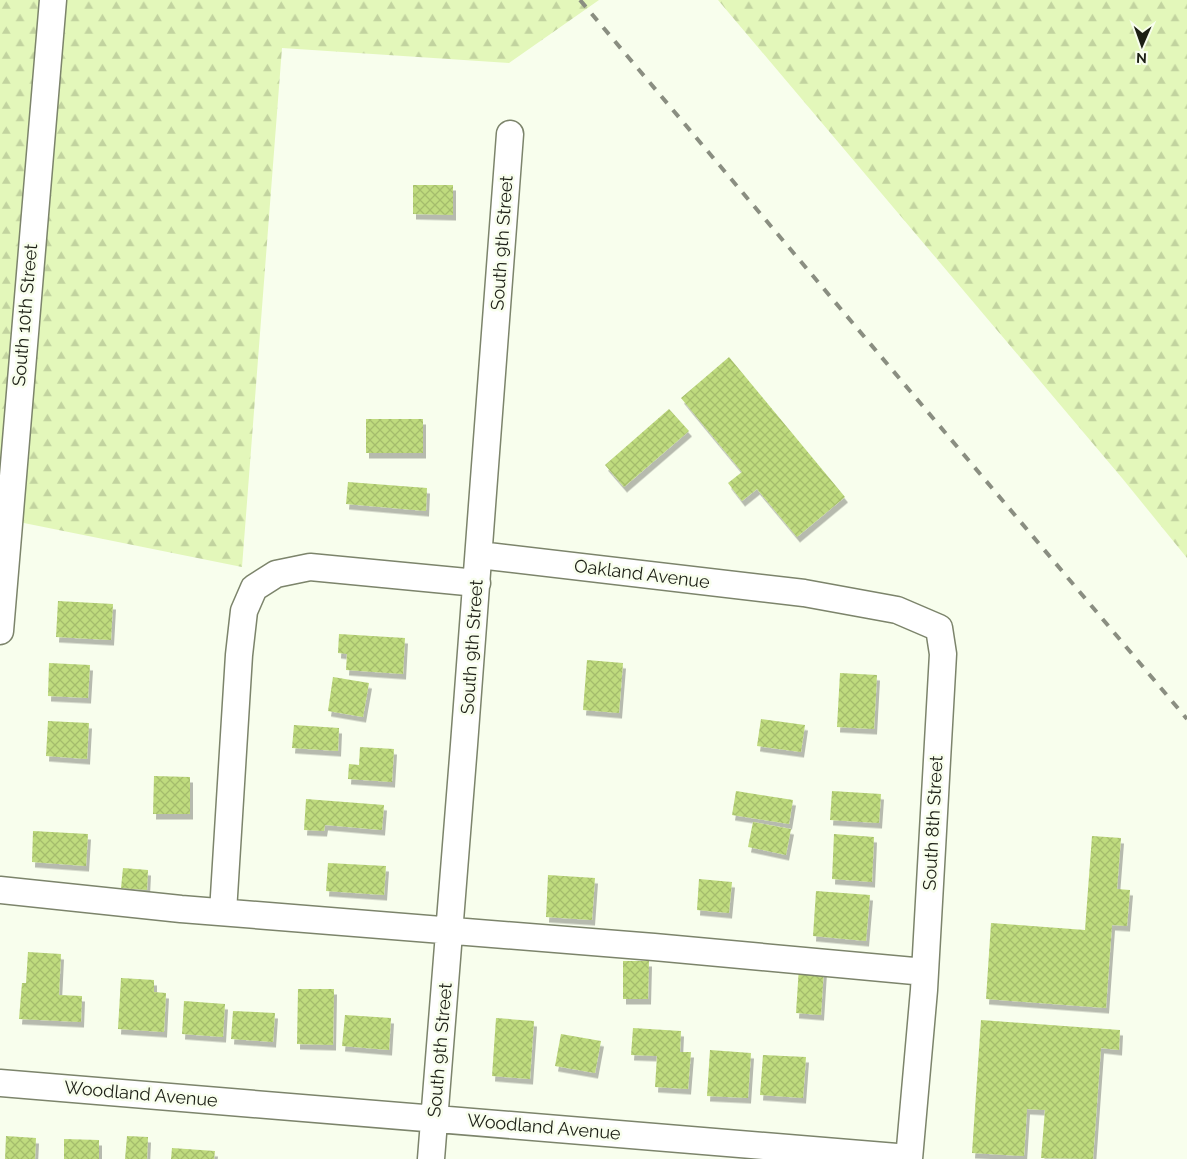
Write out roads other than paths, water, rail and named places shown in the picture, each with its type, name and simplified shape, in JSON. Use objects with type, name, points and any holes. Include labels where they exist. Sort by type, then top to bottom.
[{"type":"street","name":"South 10th Street","points":[[0,631],[52,0]]},
{"type":"street","name":"South 9th Street","points":[[431,1159],[510,134]]},
{"type":"street","name":"Oakland Avenue","points":[[479,555],[804,593]]},
{"type":"street","points":[[223,912],[239,655],[244,611],[254,588],[276,574],[310,567],[476,583]]},
{"type":"street","name":"South 8th Street","points":[[804,593],[897,610],[939,628],[943,654],[925,972],[909,1158]]},
{"type":"street","points":[[0,890],[223,912],[654,947],[925,972]]},
{"type":"street","name":"Woodland Avenue","points":[[0,1083],[909,1158]]},
{"type":"railway","points":[[580,0],[1187,719]]}]
